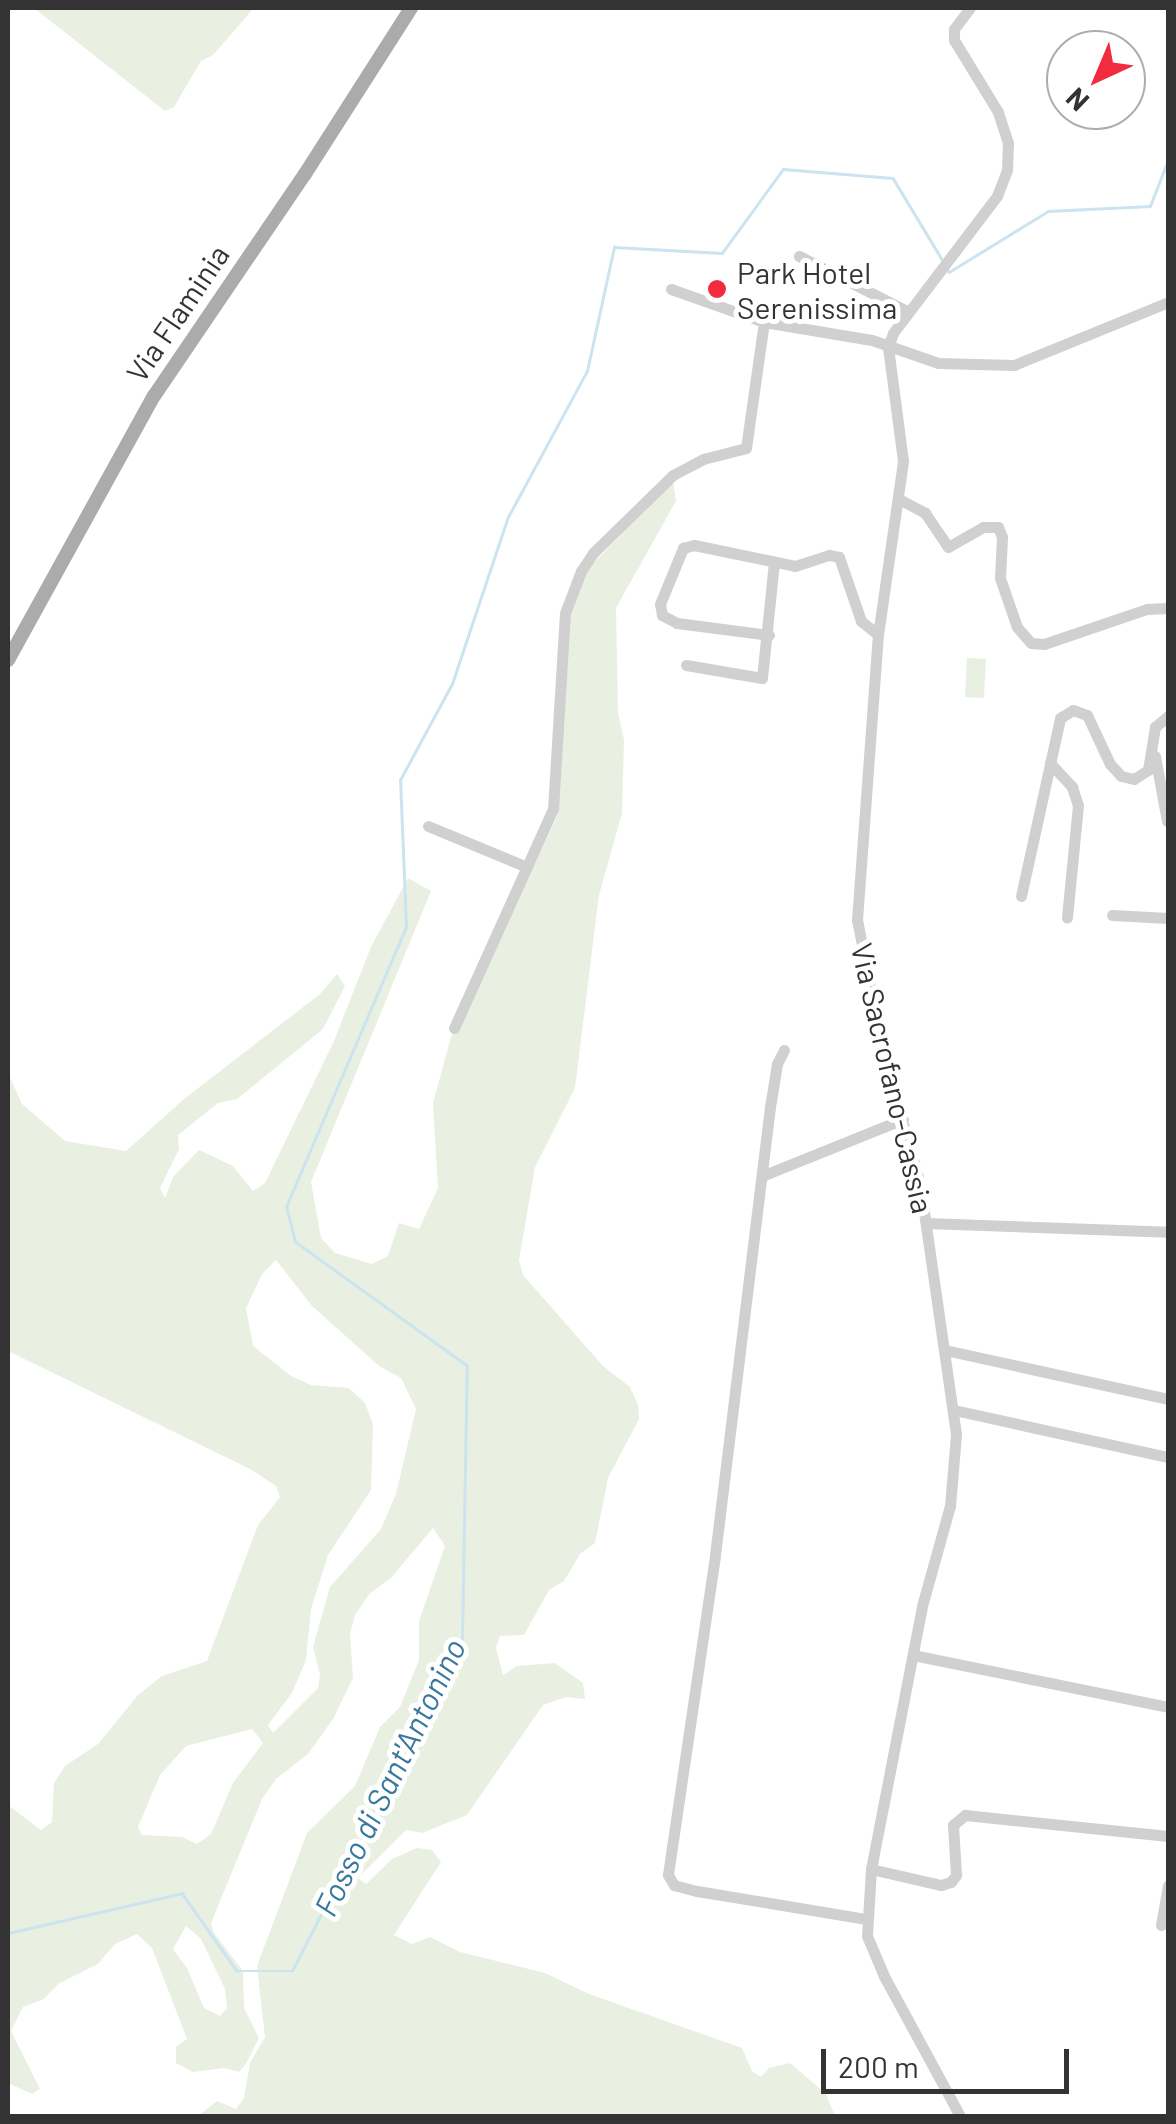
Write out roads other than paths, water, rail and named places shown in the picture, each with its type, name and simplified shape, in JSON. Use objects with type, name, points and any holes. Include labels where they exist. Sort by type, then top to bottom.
[{"type":"main road","name":"Via Flaminia","points":[[8,660],[154,396],[306,174],[411,8]]},
{"type":"street","points":[[888,347],[909,312],[1001,188],[1008,152],[998,112],[954,40],[954,29],[970,8]]},
{"type":"street","points":[[799,256],[909,312]]},
{"type":"street","points":[[671,289],[764,322],[872,340],[938,364],[1014,365],[1168,302]]},
{"type":"street","points":[[454,1028],[556,798],[564,627],[581,571],[593,552],[672,476],[703,460],[746,448],[764,322]]},
{"type":"street","name":"Via Sacrofano-Cassia","points":[[888,347],[903,446],[878,635],[858,920],[863,965],[926,1223],[954,1410],[955,1466],[950,1506],[913,1655],[871,1868],[867,1919],[874,1957],[960,2116]]},
{"type":"street","points":[[899,499],[926,513],[948,547],[983,527],[998,527],[1002,534],[1000,578],[1016,627],[1031,643],[1044,644],[1147,609],[1168,608]]},
{"type":"street","points":[[769,635],[677,623],[662,615],[660,604],[678,554],[688,546],[803,566],[828,556],[839,557],[860,621],[878,635]]},
{"type":"street","points":[[686,665],[760,680],[769,635],[774,562]]},
{"type":"street","points":[[1021,896],[1055,725],[1073,710],[1089,718],[1106,758],[1121,776],[1143,776],[1154,752]]},
{"type":"street","points":[[1167,821],[1154,752],[1156,725],[1168,716]]},
{"type":"street","points":[[1050,763],[1072,788],[1078,805],[1067,917]]},
{"type":"street","points":[[428,826],[527,868]]},
{"type":"street","points":[[1112,915],[1168,918]]},
{"type":"street","points":[[784,1050],[776,1064],[715,1556],[668,1875],[674,1885],[696,1891],[867,1919]]},
{"type":"street","points":[[762,1176],[903,1119]]},
{"type":"street","points":[[926,1223],[1168,1232]]},
{"type":"street","points":[[945,1350],[1168,1399]]},
{"type":"street","points":[[954,1410],[1168,1457]]},
{"type":"street","points":[[913,1655],[1168,1706]]},
{"type":"street","points":[[871,1868],[941,1885],[951,1882],[956,1870],[953,1824],[965,1815],[1168,1836]]},
{"type":"street","points":[[1161,1926],[1168,1886]]},
{"type":"waterway","name":"Fosso di Sant'Antonino","points":[[947,268],[949,272],[1048,211],[1150,206],[1168,160]]},
{"type":"waterway","name":"Fosso di Sant'Antonino","points":[[8,1933],[182,1893],[237,1971],[292,1971],[462,1639],[467,1366],[295,1242],[286,1207],[406,927],[400,780],[452,684],[508,517],[587,371],[614,247],[722,253],[783,169],[893,178],[943,261]]},
{"type":"place","name":"Park Hotel Serenissima","points":[[717,289]]}]
